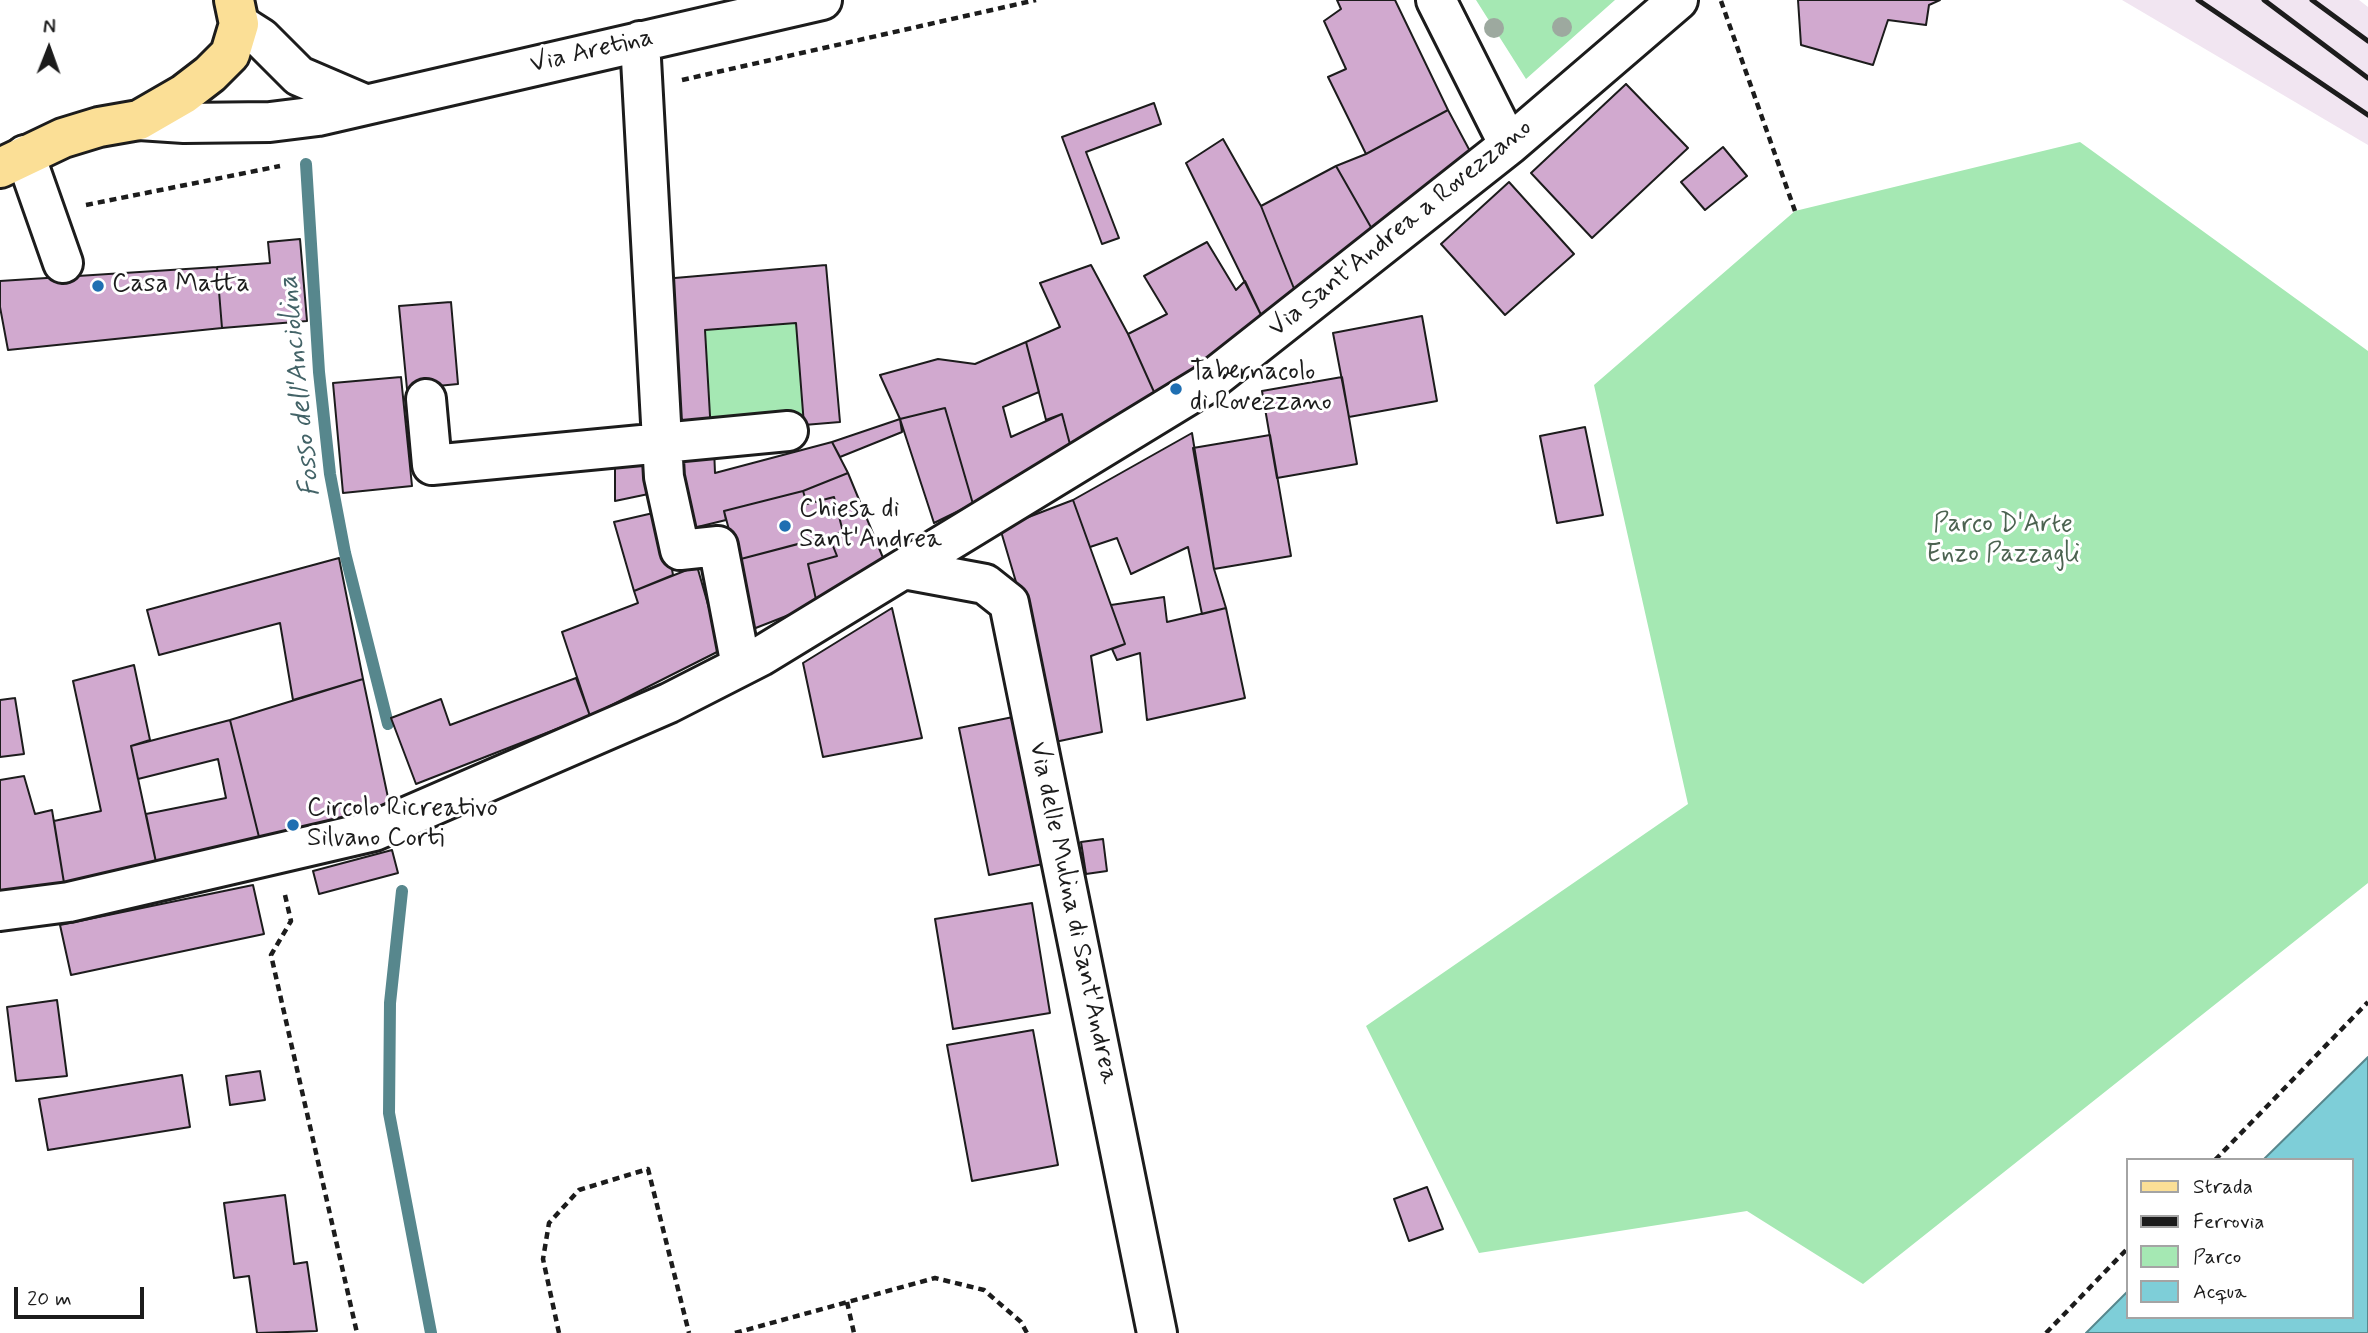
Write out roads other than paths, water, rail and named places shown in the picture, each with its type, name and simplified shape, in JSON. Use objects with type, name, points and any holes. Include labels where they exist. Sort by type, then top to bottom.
[{"type":"main road","points":[[12,161],[99,127],[139,120],[184,94],[230,54],[239,8]]},
{"type":"street","name":"Via Aretina","points":[[139,120],[184,123],[270,122],[318,116],[362,103],[822,0]]},
{"type":"street","points":[[1436,0],[1509,145]]},
{"type":"street","name":"Via Sant'Andrea a Rovezzano","points":[[0,911],[69,902],[374,831],[669,703],[741,666],[1205,385],[1509,145],[1678,0]]},
{"type":"street","points":[[239,8],[261,38],[299,76],[362,103]]},
{"type":"street","points":[[640,41],[664,477],[680,550],[718,546],[741,666]]},
{"type":"street","points":[[12,161],[63,263]]},
{"type":"street","points":[[426,399],[432,466],[788,432]]},
{"type":"street","name":"Via delle Mulina di Sant'Andrea","points":[[904,569],[985,584],[1009,603],[1157,1333]]},
{"type":"water","points":[[2368,1057],[2368,1333],[2086,1333],[2126,1293],[2126,1319],[2354,1319],[2354,1158],[2265,1158]]},
{"type":"waterway","name":"Fosso dell'Anciolina","points":[[306,164],[319,372],[330,474],[345,553],[388,724]]},
{"type":"waterway","name":"Fosso dell'Anciolina","points":[[402,891],[390,1003],[389,1113],[431,1333]]},
{"type":"railway","points":[[2198,0],[2368,115]]},
{"type":"railway","points":[[2264,0],[2368,78]]},
{"type":"railway","points":[[2312,0],[2368,41]]},
{"type":"place","name":"Casa Matta","points":[[98,286]]},
{"type":"place","name":"Tabernacolo di Rovezzano","points":[[1176,389]]},
{"type":"place","name":"Chiesa di Sant'Andrea","points":[[785,526]]},
{"type":"place","name":"Circolo Ricreativo Silvano Corti","points":[[293,825]]},
{"type":"park label","name":"Parco D'Arte Enzo Pazzagli","points":[[2003,541]]}]
